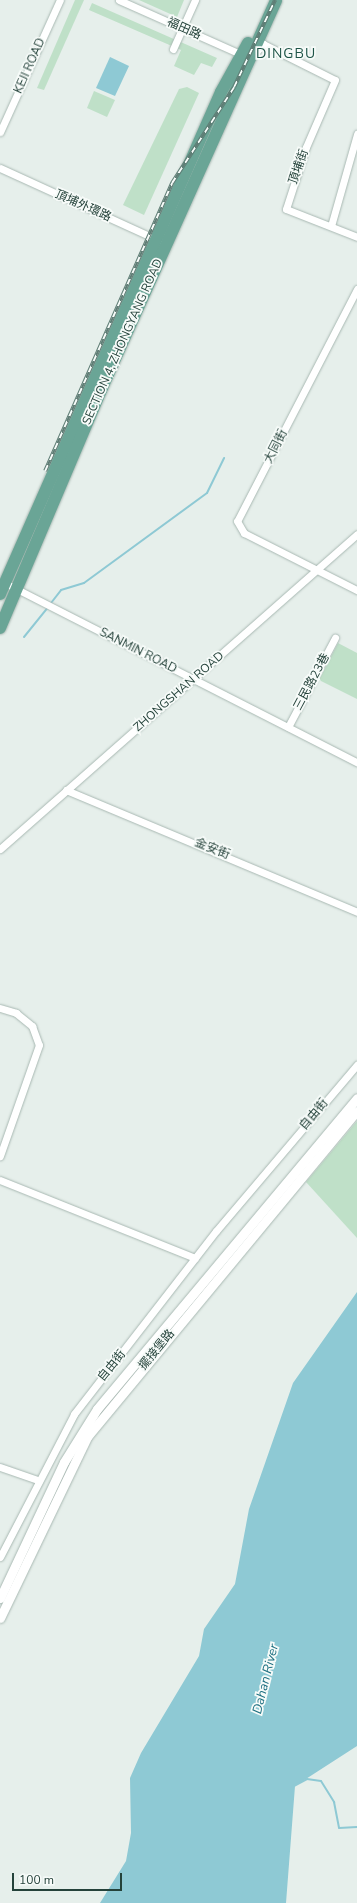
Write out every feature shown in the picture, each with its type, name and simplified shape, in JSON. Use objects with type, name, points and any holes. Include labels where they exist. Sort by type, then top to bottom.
[{"type":"main road","points":[[246,57],[267,0]]},
{"type":"main road","points":[[246,57],[276,0]]},
{"type":"main road","name":"SECTION 4, ZHONGYANG ROAD","points":[[2,588],[246,57]]},
{"type":"main road","name":"SECTION 4, ZHONGYANG ROAD","points":[[0,628],[162,241]]},
{"type":"street","name":"KEJI ROAD","points":[[0,132],[60,0]]},
{"type":"street","name":"福田路","points":[[118,0],[246,57]]},
{"type":"street","points":[[173,49],[195,0]]},
{"type":"street","name":"頂埔街","points":[[246,57],[263,44],[313,67],[335,80],[306,147],[286,209],[357,237]]},
{"type":"street","points":[[331,226],[357,134]]},
{"type":"street","name":"頂埔外環路","points":[[0,168],[162,241]]},
{"type":"street","name":"大同街","points":[[317,570],[244,533],[238,521],[357,289]]},
{"type":"street","name":"ZHONGSHAN ROAD","points":[[0,849],[357,534]]},
{"type":"street","points":[[317,570],[357,590]]},
{"type":"street","name":"SANMIN ROAD","points":[[2,588],[16,589],[357,762]]},
{"type":"street","name":"三民路23巷","points":[[288,727],[335,638]]},
{"type":"street","name":"金安街","points":[[66,790],[357,912]]},
{"type":"street","points":[[0,1008],[16,1013],[32,1026],[38,1045],[0,1156]]},
{"type":"street","name":"自由街","points":[[0,1557],[37,1480],[74,1414],[195,1258],[357,1065]]},
{"type":"street","name":"擺接堡路","points":[[0,1598],[64,1462],[97,1409],[357,1098]]},
{"type":"street","name":"擺接堡路","points":[[0,1618],[87,1438],[357,1111]]},
{"type":"street","points":[[0,1180],[195,1258]]},
{"type":"street","points":[[0,1467],[37,1480]]},
{"type":"green space","points":[[75,0],[84,0],[44,90],[37,88]]},
{"type":"green space","points":[[139,0],[184,0],[177,17]]},
{"type":"green space","points":[[92,3],[217,58],[212,67],[201,63],[194,75],[174,66],[181,50],[89,10]]},
{"type":"green space","points":[[187,87],[199,93],[144,215],[123,205],[179,89]]},
{"type":"green space","points":[[94,91],[115,100],[107,117],[87,108]]},
{"type":"green space","points":[[338,643],[357,653],[357,699],[319,680]]},
{"type":"green space","points":[[357,1121],[357,1238],[306,1182]]},
{"type":"water","points":[[110,57],[129,66],[115,96],[96,88]]},
{"type":"water","name":"Dahan River","points":[[357,1292],[357,1746],[295,1786],[286,1903],[100,1903],[126,1861],[131,1833],[130,1778],[141,1753],[199,1656],[204,1629],[235,1584],[249,1509],[293,1383]]},
{"type":"waterway","points":[[51,603],[61,590],[84,583],[207,493],[224,458]]},
{"type":"waterway","points":[[24,637],[48,607]]},
{"type":"waterway","points":[[292,1787],[307,1779],[321,1781],[334,1802],[339,1828],[357,1827]]},
{"type":"railway","points":[[45,471],[172,183],[234,87],[275,0]]},
{"type":"district","name":"DINGBU","points":[[286,54]]}]
